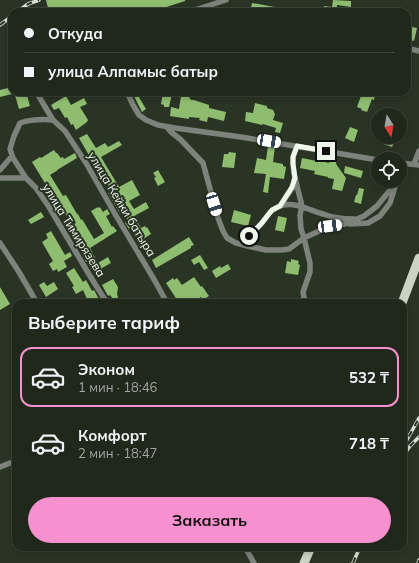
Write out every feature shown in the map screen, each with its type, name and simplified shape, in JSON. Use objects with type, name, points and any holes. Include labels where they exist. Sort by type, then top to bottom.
[{"type":"main road","points":[[404,299],[419,258]]},
{"type":"main road","points":[[304,563],[309,551]]},
{"type":"street","points":[[201,8],[226,0]]},
{"type":"street","name":"улица Кейки батыра","points":[[39,96],[53,120],[65,131],[86,163],[156,281],[165,299]]},
{"type":"street","points":[[129,96],[139,115],[158,125],[371,159]]},
{"type":"street","name":"улица Тимирязева","points":[[53,120],[37,119],[20,123],[10,149],[12,156],[26,178],[36,188],[49,207],[105,299]]},
{"type":"street","points":[[167,127],[203,163],[223,230],[228,238],[241,244],[266,250],[289,249],[304,238],[330,226],[368,223],[380,216],[390,203],[394,188]]},
{"type":"street","points":[[297,146],[293,157],[293,164],[302,206],[300,215],[301,229],[310,263],[310,272],[303,292],[304,299]]},
{"type":"street","points":[[416,164],[419,151]]},
{"type":"street","points":[[0,170],[12,156]]},
{"type":"street","points":[[0,178],[26,178]]},
{"type":"street","points":[[280,206],[292,187],[295,178]]},
{"type":"street","points":[[345,224],[364,216],[377,206],[392,188]]},
{"type":"street","points":[[241,244],[261,224],[272,210],[288,204],[302,206],[338,218],[356,219]]},
{"type":"street","points":[[0,243],[35,299]]},
{"type":"street","points":[[0,467],[12,463]]},
{"type":"street","points":[[247,551],[254,563]]},
{"type":"building","points":[[46,0],[185,0],[163,8],[48,8]]},
{"type":"building","points":[[333,0],[351,1],[351,7],[337,5],[337,8],[324,8],[324,6],[332,7]]},
{"type":"building","points":[[252,3],[280,8],[251,8]]},
{"type":"building","points":[[411,27],[417,28],[414,41],[411,40]]},
{"type":"building","points":[[8,88],[8,95],[0,97],[0,90]]},
{"type":"building","points":[[15,96],[27,96],[30,106],[19,109]]},
{"type":"building","points":[[66,96],[71,105],[84,98],[87,104],[80,107],[88,120],[76,130],[73,124],[71,125],[67,117],[65,118],[59,108],[54,110],[51,105]]},
{"type":"building","points":[[134,96],[138,96],[146,109],[142,112]]},
{"type":"building","points":[[162,96],[172,96],[169,107],[164,107],[164,105],[161,104]]},
{"type":"building","points":[[181,96],[189,97],[191,100],[209,105],[209,108],[226,112],[224,121],[208,117],[207,122],[199,120],[200,118],[189,117],[189,119],[170,116],[171,107],[179,109]]},
{"type":"building","points":[[361,96],[375,96],[374,100],[372,99],[367,112],[357,107]]},
{"type":"building","points":[[255,103],[267,106],[267,108],[273,110],[275,114],[273,120],[283,123],[280,133],[275,132],[276,128],[245,121],[246,112],[253,113]]},
{"type":"building","points":[[350,127],[358,130],[354,142],[345,138]]},
{"type":"building","points":[[87,134],[96,148],[105,143],[108,147],[119,141],[122,145],[101,157],[119,187],[132,180],[140,195],[129,201],[134,209],[146,202],[149,208],[134,216],[141,228],[145,226],[146,228],[147,227],[151,234],[140,241],[132,227],[129,229],[125,223],[128,221],[123,212],[120,214],[108,193],[112,191],[96,163],[94,164],[79,138]]},
{"type":"building","points":[[383,144],[394,144],[392,147]]},
{"type":"building","points":[[268,146],[275,147],[273,162],[283,164],[283,166],[286,167],[284,179],[270,177],[268,193],[263,192],[266,174],[254,173],[257,158],[266,160]]},
{"type":"building","points":[[54,150],[61,158],[63,157],[64,159],[75,153],[77,158],[50,175],[63,196],[66,195],[94,239],[104,233],[91,211],[98,207],[100,207],[103,212],[107,209],[110,214],[106,216],[112,227],[113,226],[117,231],[90,248],[98,263],[108,257],[111,263],[95,273],[89,260],[86,262],[82,253],[84,252],[76,238],[73,239],[67,228],[76,223],[71,214],[67,216],[63,212],[62,213],[58,205],[60,204],[53,192],[51,193],[32,162]]},
{"type":"building","points":[[229,152],[236,153],[234,168],[222,167],[224,154],[228,154]]},
{"type":"building","points":[[330,156],[337,157],[336,164],[346,178],[342,191],[332,189],[334,179],[314,174],[315,171],[300,168],[302,158],[329,163]]},
{"type":"building","points":[[345,166],[363,171],[361,178],[344,173]]},
{"type":"building","points":[[158,170],[165,182],[158,186],[154,178],[156,177],[153,173]]},
{"type":"building","points":[[359,188],[364,189],[361,204],[354,202]]},
{"type":"building","points":[[234,210],[251,215],[248,226],[231,222]]},
{"type":"building","points":[[41,212],[44,217],[31,224],[28,220]]},
{"type":"building","points":[[278,216],[287,218],[284,232],[275,230]]},
{"type":"building","points":[[51,231],[65,255],[70,252],[72,256],[64,261],[67,267],[58,272],[57,269],[53,271],[49,264],[53,261],[42,242],[48,238],[46,234]]},
{"type":"building","points":[[189,237],[194,245],[191,246],[191,248],[156,268],[152,260]]},
{"type":"building","points":[[200,255],[208,268],[204,270],[199,262],[194,265],[191,260]]},
{"type":"building","points":[[291,259],[299,261],[298,264],[300,265],[298,275],[285,273],[287,261],[291,262]]},
{"type":"building","points":[[228,264],[231,269],[216,278],[212,271],[220,266],[221,268]]},
{"type":"building","points":[[74,268],[83,282],[86,280],[99,299],[87,299],[83,290],[76,294],[72,287],[74,286],[66,273]]},
{"type":"building","points":[[194,277],[209,296],[204,299],[201,297],[198,299],[176,299],[166,283],[173,278],[174,280],[177,278],[182,285]]},
{"type":"building","points":[[113,279],[118,287],[117,299],[113,299],[110,295],[108,296],[102,285]]},
{"type":"building","points":[[44,282],[47,286],[54,282],[58,289],[46,297],[39,285]]},
{"type":"building","points":[[0,287],[10,304],[0,310]]},
{"type":"railway","points":[[22,8],[39,0]]},
{"type":"railway","points":[[0,25],[8,19]]},
{"type":"railway","points":[[407,440],[419,418]]},
{"type":"railway","points":[[407,450],[419,437]]},
{"type":"railway","points":[[353,563],[358,551]]},
{"type":"route","points":[[249,236],[272,210],[280,206],[292,187],[295,178],[293,157],[297,146],[326,151]]}]
